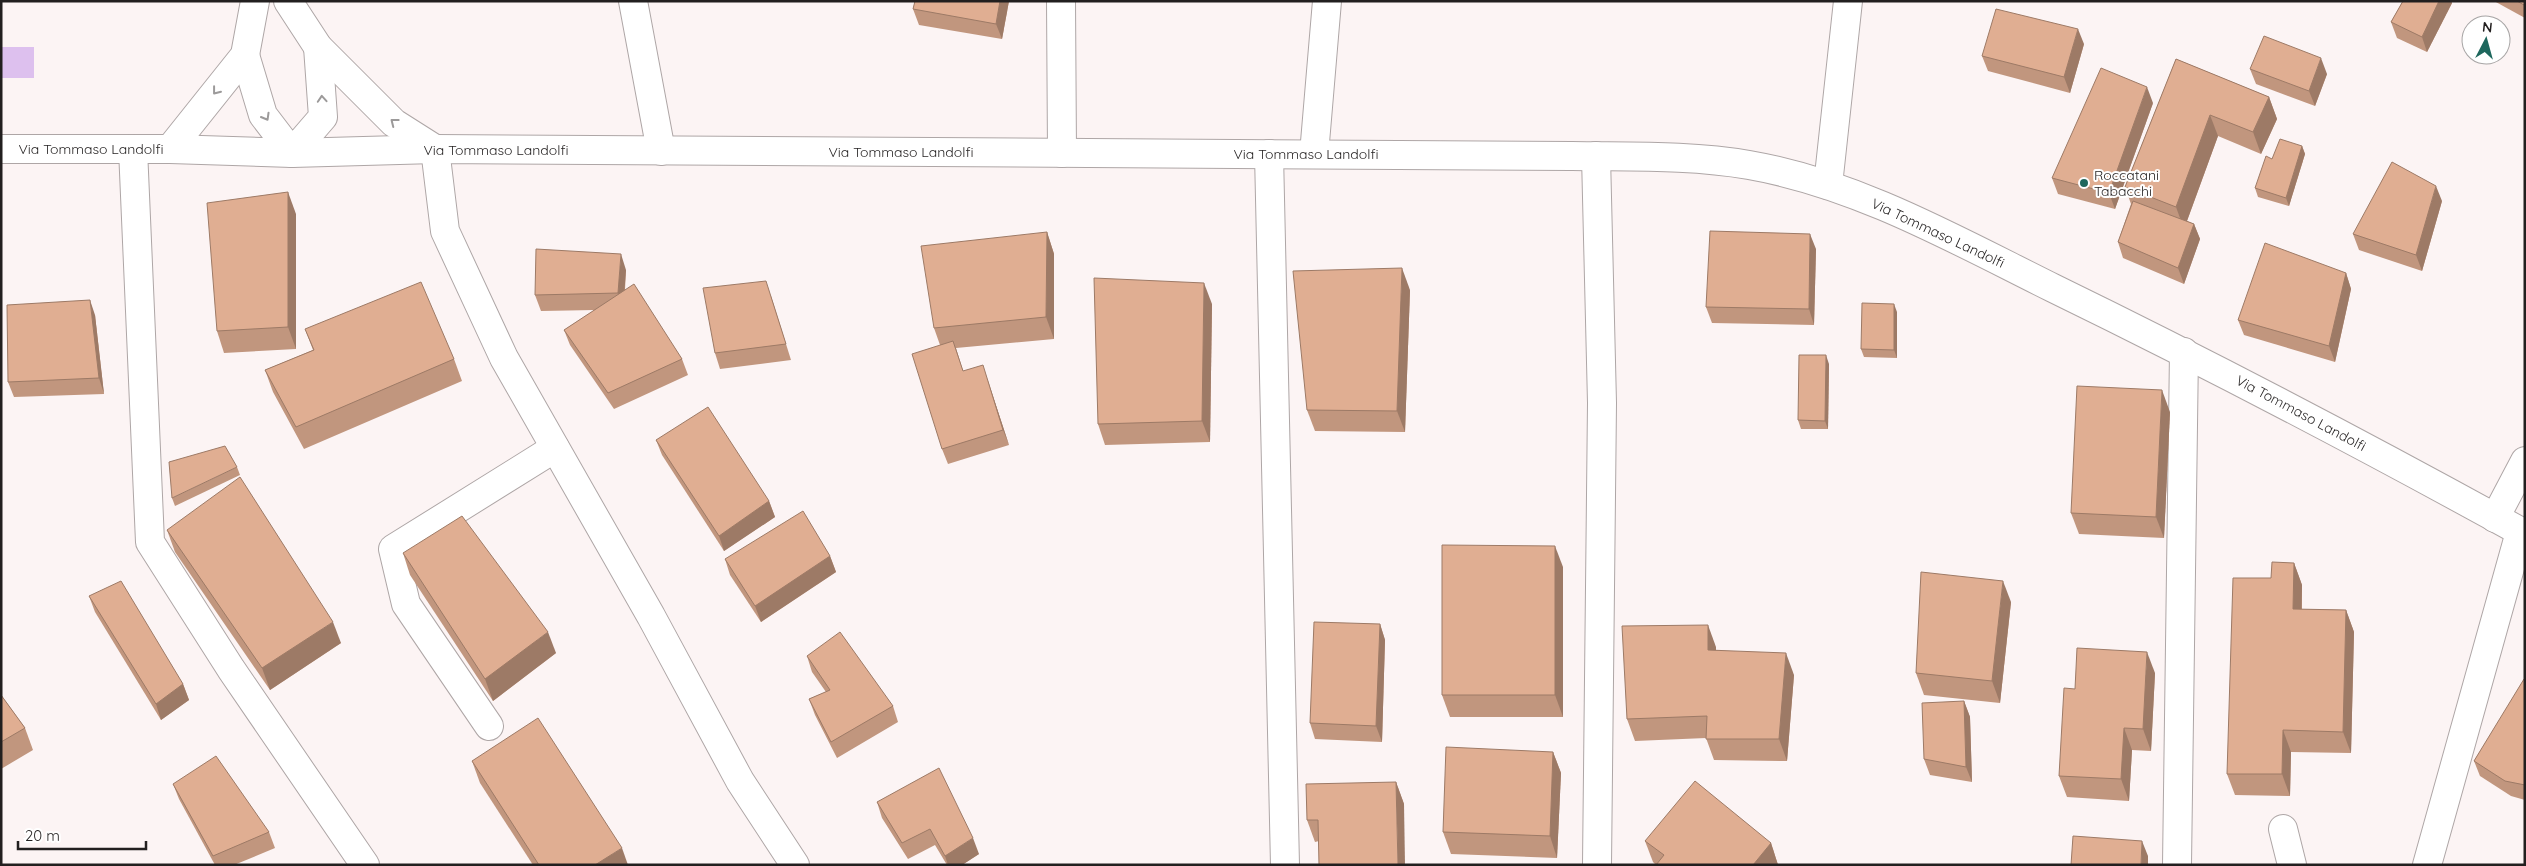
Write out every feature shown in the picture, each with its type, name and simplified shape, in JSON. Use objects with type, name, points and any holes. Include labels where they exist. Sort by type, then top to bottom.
[{"type":"street","points":[[255,1],[245,54],[263,115],[292,153],[323,117],[318,47]]},
{"type":"street","points":[[288,1],[318,47],[394,123],[435,149],[445,231],[504,358],[651,616],[740,781],[794,865]]},
{"type":"street","points":[[633,1],[661,151]]},
{"type":"street","points":[[1061,1],[1062,153]]},
{"type":"street","points":[[1314,154],[1327,1]]},
{"type":"street","points":[[1828,186],[1848,1]]},
{"type":"street","points":[[170,149],[245,54]]},
{"type":"street","name":"Via Tommaso Landolfi","points":[[1,149],[170,149],[292,153],[435,149],[1596,156],[1677,158],[1750,165],[1828,186],[1898,211],[2184,352],[2335,430],[2522,533]]},
{"type":"street","points":[[133,149],[150,542],[231,669],[365,865]]},
{"type":"street","points":[[1270,154],[1285,865]]},
{"type":"street","points":[[1596,156],[1602,403],[1596,865]]},
{"type":"street","points":[[2178,865],[2184,352]]},
{"type":"street","points":[[489,726],[406,604],[393,549],[555,448]]},
{"type":"street","points":[[2495,518],[2525,462]]},
{"type":"street","points":[[2427,865],[2522,533]]},
{"type":"street","points":[[2283,829],[2292,865]]},
{"type":"shaded area","points":[[1,47],[34,47],[34,78],[1,78]]},
{"type":"building","points":[[915,1],[1000,1],[996,24],[913,9]]},
{"type":"building","points":[[2403,1],[2439,1],[2422,37],[2391,22]]},
{"type":"building","points":[[2517,1],[2525,1],[2524,5]]},
{"type":"building","points":[[1996,9],[2078,29],[2064,77],[1982,56]]},
{"type":"building","points":[[2264,36],[2321,58],[2309,91],[2250,69]]},
{"type":"building","points":[[2176,59],[2269,97],[2253,132],[2210,115],[2176,207],[2125,187]]},
{"type":"building","points":[[2101,68],[2147,87],[2109,193],[2052,178]]},
{"type":"building","points":[[2280,139],[2302,146],[2286,198],[2255,188],[2266,156],[2272,159]]},
{"type":"building","points":[[2392,162],[2436,186],[2416,255],[2353,234]]},
{"type":"building","points":[[288,192],[288,327],[217,331],[207,203]]},
{"type":"building","points":[[2133,201],[2194,224],[2178,268],[2118,242]]},
{"type":"building","points":[[1710,231],[1810,234],[1809,309],[1706,307]]},
{"type":"building","points":[[1047,232],[1046,317],[934,328],[921,246]]},
{"type":"building","points":[[2265,243],[2346,273],[2329,346],[2238,320]]},
{"type":"building","points":[[536,249],[621,254],[618,293],[535,295]]},
{"type":"building","points":[[1402,268],[1397,411],[1307,410],[1293,271]]},
{"type":"building","points":[[1094,278],[1204,283],[1202,421],[1098,424]]},
{"type":"building","points":[[766,281],[786,344],[715,353],[703,288]]},
{"type":"building","points":[[421,282],[454,359],[296,427],[265,370],[314,350],[305,329]]},
{"type":"building","points":[[634,284],[682,359],[608,393],[564,330]]},
{"type":"building","points":[[90,300],[99,378],[8,382],[7,305]]},
{"type":"building","points":[[1862,303],[1894,304],[1894,350],[1861,349]]},
{"type":"building","points":[[953,341],[963,371],[983,365],[1003,430],[942,449],[912,354]]},
{"type":"building","points":[[1799,355],[1826,355],[1825,421],[1798,420]]},
{"type":"building","points":[[2077,386],[2162,390],[2156,517],[2071,513]]},
{"type":"building","points":[[708,407],[769,501],[719,536],[656,440]]},
{"type":"building","points":[[225,446],[237,467],[172,498],[169,462]]},
{"type":"building","points":[[240,477],[333,622],[262,668],[167,530]]},
{"type":"building","points":[[803,511],[830,556],[755,606],[725,559]]},
{"type":"building","points":[[462,516],[548,632],[485,679],[403,553]]},
{"type":"building","points":[[1442,545],[1555,546],[1555,695],[1442,695]]},
{"type":"building","points":[[2272,562],[2294,563],[2293,609],[2346,610],[2343,732],[2283,730],[2282,774],[2227,774],[2233,578],[2271,578]]},
{"type":"building","points":[[1921,572],[2003,581],[1992,681],[1916,673]]},
{"type":"building","points":[[121,581],[183,684],[156,704],[89,596]]},
{"type":"building","points":[[1314,622],[1380,624],[1376,726],[1310,723]]},
{"type":"building","points":[[1708,625],[1708,650],[1786,653],[1779,739],[1706,739],[1707,716],[1627,719],[1622,626]]},
{"type":"building","points":[[840,632],[893,706],[831,742],[809,699],[830,690],[807,656]]},
{"type":"building","points":[[2077,648],[2147,652],[2143,729],[2124,728],[2121,779],[2059,776],[2064,688],[2075,689]]},
{"type":"building","points":[[2524,679],[2525,785],[2505,781],[2474,761]]},
{"type":"building","points":[[1,695],[25,728],[1,742]]},
{"type":"building","points":[[1964,701],[1966,767],[1924,759],[1922,703]]},
{"type":"building","points":[[538,718],[622,848],[595,865],[539,865],[472,761]]},
{"type":"building","points":[[1446,747],[1553,752],[1550,836],[1443,832]]},
{"type":"building","points":[[216,756],[269,832],[213,856],[173,784]]},
{"type":"building","points":[[939,768],[973,838],[945,856],[930,829],[902,843],[877,802]]},
{"type":"building","points":[[1695,781],[1771,843],[1753,865],[1656,865],[1664,855],[1645,841]]},
{"type":"building","points":[[1396,782],[1398,865],[1319,865],[1318,820],[1307,820],[1306,784]]},
{"type":"building","points":[[2073,836],[2142,841],[2141,865],[2071,865]]},
{"type":"place","name":"Roccatani Tabacchi","points":[[2084,183]]}]
